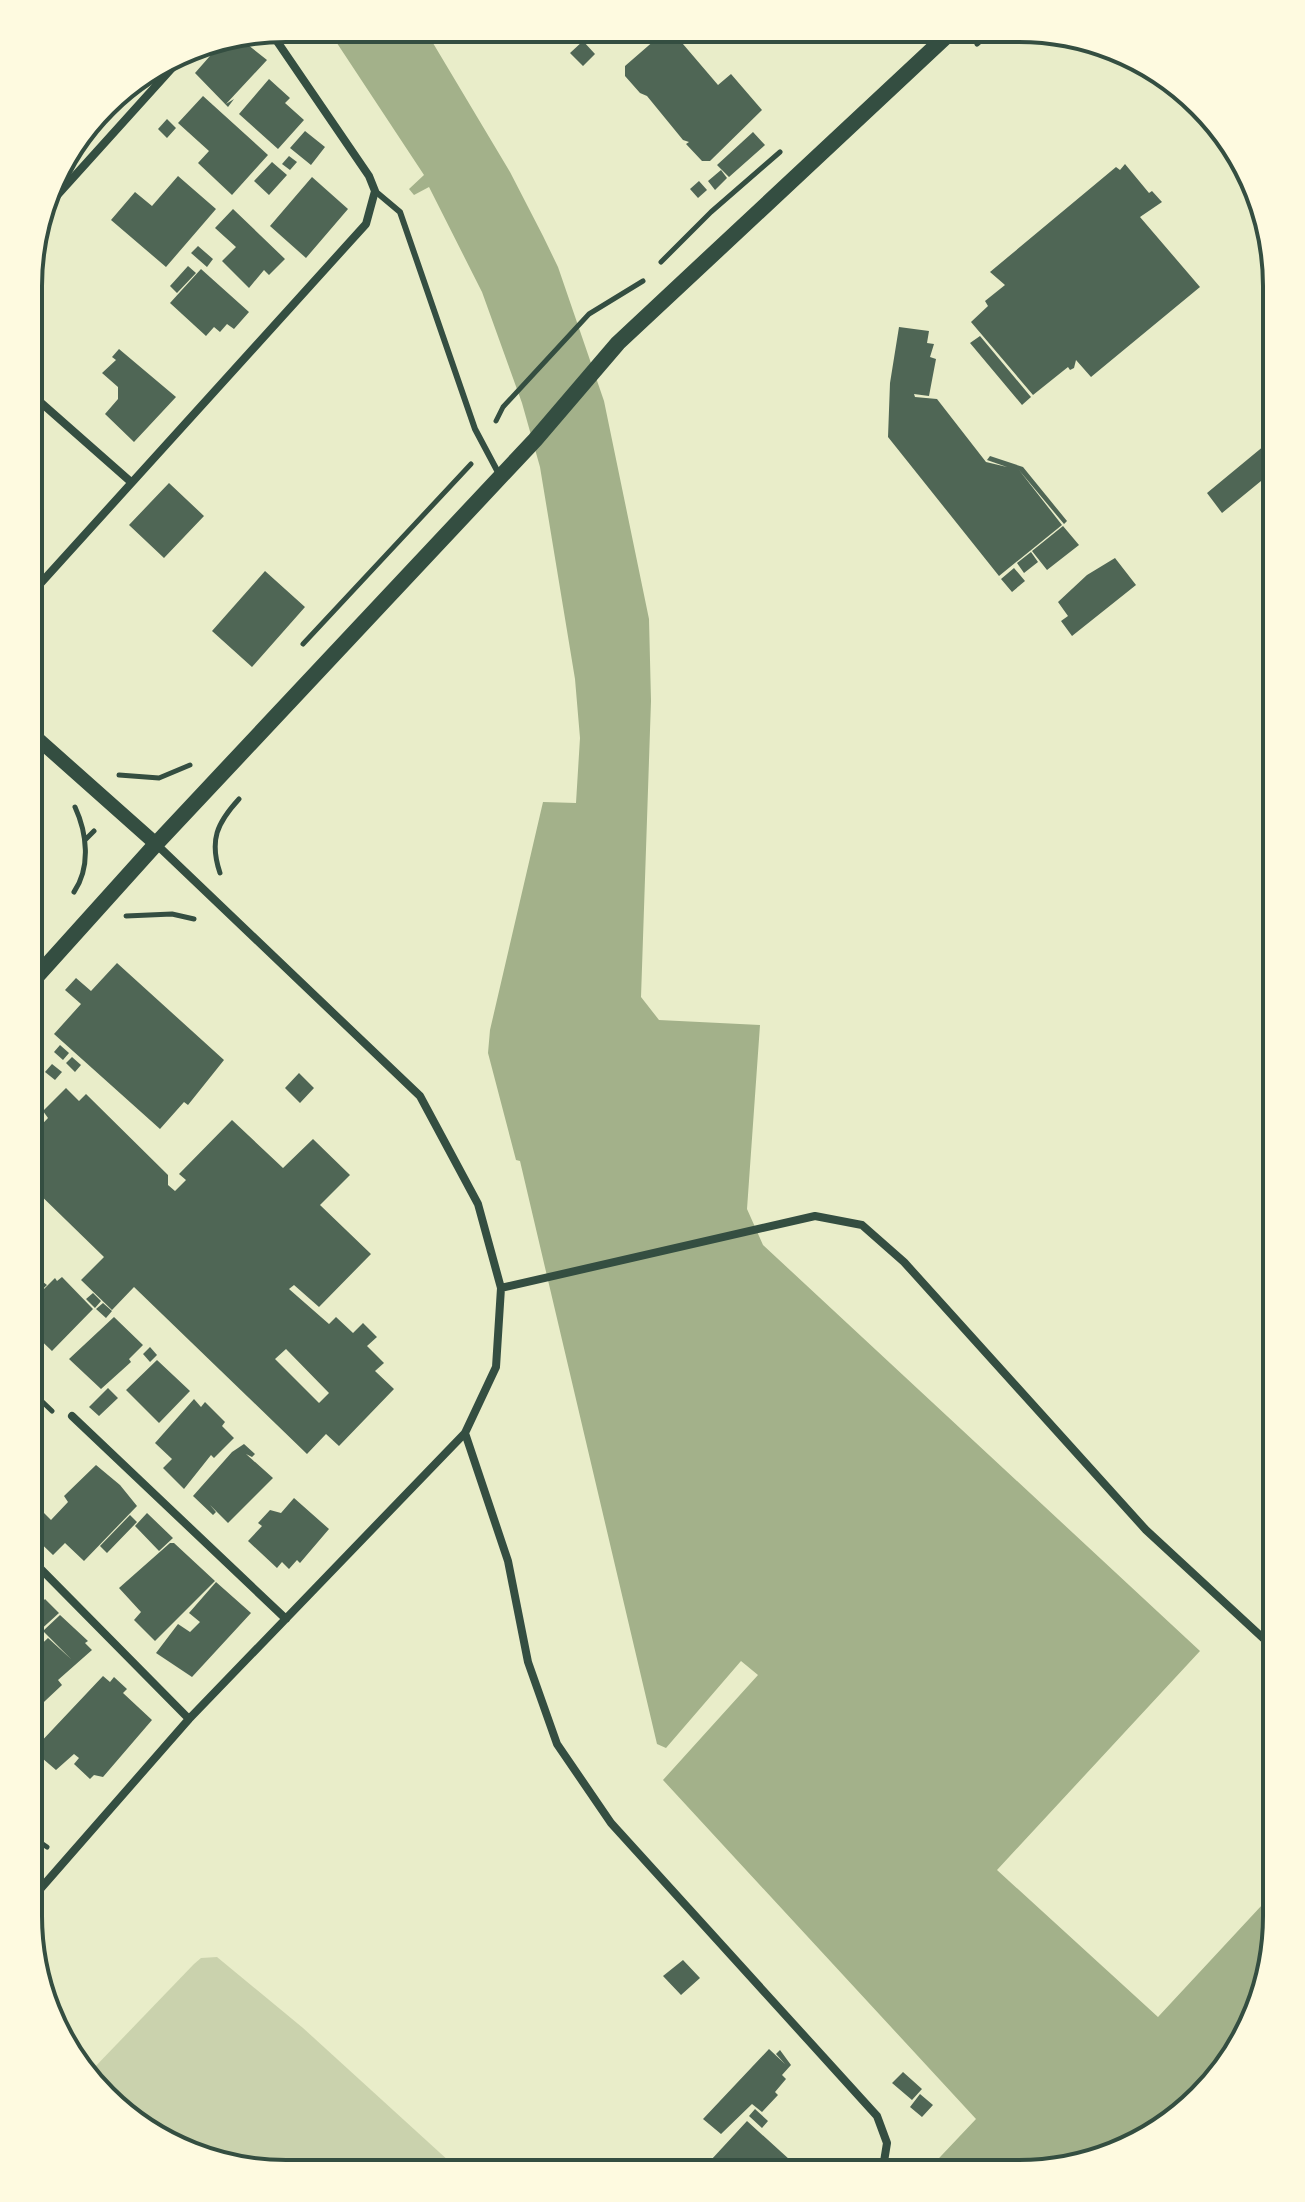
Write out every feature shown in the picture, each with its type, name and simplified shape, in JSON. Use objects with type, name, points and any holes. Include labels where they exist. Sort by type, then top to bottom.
[{"type":"main road","points":[[42,971],[156,844],[535,440],[618,343],[940,42]]},
{"type":"street","points":[[42,582],[366,224],[375,191],[369,176],[278,43]]},
{"type":"street","points":[[63,189],[167,74]]},
{"type":"street","points":[[42,404],[131,482]]},
{"type":"street","points":[[42,743],[156,844],[420,1096],[478,1204],[501,1288],[496,1367],[465,1433],[189,1719],[42,1887]]},
{"type":"street","points":[[501,1288],[815,1216],[862,1225],[904,1262],[1146,1530],[1262,1637]]},
{"type":"street","points":[[72,1416],[286,1619]]},
{"type":"street","points":[[465,1433],[508,1561],[528,1662],[557,1744],[611,1823],[877,2116],[887,2143],[884,2160]]},
{"type":"street","points":[[42,1570],[189,1719]]},
{"type":"lane","points":[[375,191],[400,212],[483,447],[501,477]]},
{"type":"path","points":[[294,653],[483,447],[503,407],[589,314]]},
{"type":"path","points":[[109,771],[141,777],[175,774],[197,757]]},
{"type":"path","points":[[135,783],[141,777]]},
{"type":"path","points":[[63,796],[75,806],[85,840],[84,864],[77,889],[67,899]]},
{"type":"path","points":[[223,880],[217,865],[217,831],[220,820],[241,797]]},
{"type":"path","points":[[85,840],[94,831]]},
{"type":"path","points":[[84,864],[93,872]]},
{"type":"path","points":[[172,914],[179,907]]},
{"type":"path","points":[[122,917],[172,914],[194,919]]},
{"type":"shaded area","points":[[336,42],[432,42],[510,172],[558,267],[604,401],[649,619],[651,701],[641,997],[659,1020],[760,1025],[747,1209],[763,1245],[1200,1651],[997,1870],[1158,2017],[1262,1905],[1258,1963],[1250,1994],[1230,2038],[1213,2064],[1167,2110],[1141,2127],[1082,2152],[1019,2160],[937,2160],[976,2119],[663,1780],[758,1675],[741,1661],[666,1748],[657,1744],[520,1161],[516,1160],[488,1053],[490,1030],[543,802],[576,803],[580,738],[575,679],[540,467],[522,403],[482,292],[429,187],[414,195],[409,189],[424,175]]},
{"type":"shaded area","points":[[217,1957],[303,2028],[448,2160],[254,2158],[223,2152],[193,2141],[138,2110],[95,2067],[201,1958]]},
{"type":"building","points":[[584,42],[595,54],[583,66],[570,53]]},
{"type":"building","points":[[653,42],[681,42],[718,85],[731,74],[762,110],[710,161],[702,161],[686,144],[689,142],[683,140],[647,96],[640,93],[625,76],[625,66]]},
{"type":"building","points":[[248,45],[267,60],[226,104],[234,99],[228,107],[195,73],[212,54]]},
{"type":"building","points":[[269,79],[290,98],[285,103],[304,120],[278,149],[239,114]]},
{"type":"building","points":[[203,96],[268,155],[232,195],[198,163],[209,151],[178,123]]},
{"type":"building","points":[[167,119],[176,128],[167,138],[158,129]]},
{"type":"building","points":[[305,131],[325,147],[311,165],[290,148]]},
{"type":"building","points":[[753,132],[765,145],[729,177],[717,165]]},
{"type":"building","points":[[289,156],[297,162],[290,170],[282,164]]},
{"type":"building","points":[[272,162],[287,175],[269,195],[254,181]]},
{"type":"building","points":[[1125,164],[1149,193],[1152,191],[1162,202],[1140,217],[1200,287],[1091,377],[1076,360],[1074,368],[1070,370],[1068,367],[1033,395],[971,322],[988,306],[985,301],[1005,285],[990,272],[1116,167],[1120,170]]},
{"type":"building","points":[[721,170],[727,178],[715,190],[708,181]]},
{"type":"building","points":[[178,176],[216,209],[166,267],[111,220],[135,192],[152,206]]},
{"type":"building","points":[[312,177],[348,209],[306,258],[270,226]]},
{"type":"building","points":[[699,181],[707,190],[698,198],[690,189]]},
{"type":"building","points":[[233,209],[285,259],[269,275],[264,270],[249,288],[222,261],[236,247],[215,228]]},
{"type":"building","points":[[198,246],[213,259],[207,267],[191,253]]},
{"type":"building","points":[[188,266],[196,273],[177,293],[170,286]]},
{"type":"building","points":[[201,269],[249,312],[234,329],[227,324],[220,332],[214,327],[206,336],[170,303]]},
{"type":"building","points":[[899,327],[929,331],[927,343],[934,344],[930,357],[936,359],[929,396],[914,394],[915,397],[937,399],[986,462],[1007,467],[987,460],[990,456],[1023,467],[1067,521],[1064,524],[1019,470],[1062,525],[999,576],[888,437],[890,383]]},
{"type":"building","points":[[980,336],[1031,397],[1022,405],[970,343]]},
{"type":"building","points":[[119,349],[176,397],[134,442],[105,414],[118,399],[118,387],[102,373],[116,360],[112,357]]},
{"type":"building","points":[[1263,447],[1263,480],[1222,513],[1207,493]]},
{"type":"building","points":[[169,483],[204,516],[164,558],[129,525]]},
{"type":"building","points":[[1063,526],[1079,545],[1047,570],[1032,551]]},
{"type":"building","points":[[1031,552],[1038,562],[1024,573],[1017,563]]},
{"type":"building","points":[[1115,558],[1136,585],[1072,636],[1061,621],[1068,616],[1058,602],[1087,575]]},
{"type":"building","points":[[1014,568],[1025,581],[1012,592],[1001,579]]},
{"type":"building","points":[[265,571],[305,607],[252,667],[212,631]]},
{"type":"building","points":[[117,963],[224,1060],[188,1105],[184,1102],[160,1129],[54,1034],[81,1004],[65,990],[76,978],[91,991]]},
{"type":"building","points":[[60,1045],[69,1053],[63,1060],[54,1052]]},
{"type":"building","points":[[72,1057],[81,1065],[75,1072],[66,1063]]},
{"type":"building","points":[[52,1064],[62,1072],[55,1080],[45,1072]]},
{"type":"building","points":[[299,1073],[314,1088],[300,1103],[285,1088]]},
{"type":"building","points":[[66,1088],[79,1101],[86,1094],[168,1175],[168,1185],[175,1191],[186,1180],[179,1174],[232,1120],[283,1168],[313,1139],[350,1175],[320,1205],[371,1254],[319,1307],[294,1285],[289,1289],[329,1324],[336,1317],[353,1333],[363,1323],[377,1337],[367,1346],[384,1363],[375,1371],[394,1389],[339,1446],[326,1434],[307,1454],[134,1287],[112,1310],[81,1280],[104,1257],[42,1197],[42,1124],[48,1118],[43,1111]],"holes":[[[286,1349],[329,1393],[319,1403],[275,1359]]]},
{"type":"building","points":[[62,1277],[93,1309],[52,1351],[42,1341],[42,1291],[55,1278],[57,1281]]},
{"type":"building","points":[[93,1293],[101,1301],[95,1308],[86,1299]]},
{"type":"building","points":[[103,1303],[112,1311],[106,1318],[96,1309]]},
{"type":"building","points":[[114,1317],[143,1345],[129,1359],[131,1362],[101,1389],[69,1359]]},
{"type":"building","points":[[150,1347],[157,1355],[150,1362],[143,1354]]},
{"type":"building","points":[[157,1360],[190,1391],[159,1423],[126,1390]]},
{"type":"building","points":[[108,1388],[118,1398],[99,1416],[89,1407]]},
{"type":"building","points":[[194,1399],[201,1407],[205,1402],[225,1422],[222,1426],[234,1438],[214,1458],[211,1455],[184,1489],[163,1468],[172,1459],[155,1443]]},
{"type":"building","points":[[244,1444],[255,1454],[252,1457],[246,1454],[273,1478],[228,1523],[210,1505],[216,1512],[213,1515],[193,1496],[232,1452]]},
{"type":"building","points":[[96,1465],[120,1485],[137,1506],[84,1561],[65,1543],[53,1555],[42,1544],[42,1511],[51,1520],[68,1502],[64,1496]]},
{"type":"building","points":[[294,1498],[329,1529],[300,1563],[297,1560],[289,1569],[282,1562],[277,1568],[248,1541],[262,1526],[258,1523],[270,1510],[281,1513]]},
{"type":"building","points":[[147,1513],[173,1538],[159,1551],[135,1526]]},
{"type":"building","points":[[130,1515],[137,1522],[107,1553],[100,1546]]},
{"type":"building","points":[[170,1543],[174,1543],[215,1581],[155,1641],[134,1620],[141,1612],[119,1588]]},
{"type":"building","points":[[216,1582],[251,1613],[192,1677],[156,1653],[178,1624],[190,1632],[200,1622],[189,1613]]},
{"type":"building","points":[[45,1599],[59,1613],[42,1628],[42,1602]]},
{"type":"building","points":[[60,1615],[88,1641],[85,1643],[92,1650],[58,1680],[62,1685],[42,1704],[42,1644],[48,1638],[71,1659],[43,1631]]},
{"type":"building","points":[[103,1676],[110,1682],[114,1677],[127,1689],[123,1693],[152,1720],[103,1777],[94,1775],[90,1779],[74,1764],[79,1758],[74,1754],[56,1770],[42,1758],[42,1741]]},
{"type":"building","points":[[683,1960],[700,1978],[681,1995],[663,1976]]},
{"type":"building","points":[[769,2049],[785,2064],[776,2054],[780,2050],[791,2065],[782,2075],[786,2079],[775,2092],[778,2095],[762,2112],[752,2104],[721,2134],[703,2119]]},
{"type":"building","points":[[903,2072],[922,2089],[912,2100],[892,2083]]},
{"type":"building","points":[[920,2094],[933,2105],[922,2117],[910,2107]]},
{"type":"building","points":[[755,2109],[768,2121],[762,2128],[749,2116]]},
{"type":"building","points":[[747,2121],[790,2160],[711,2160]]}]
